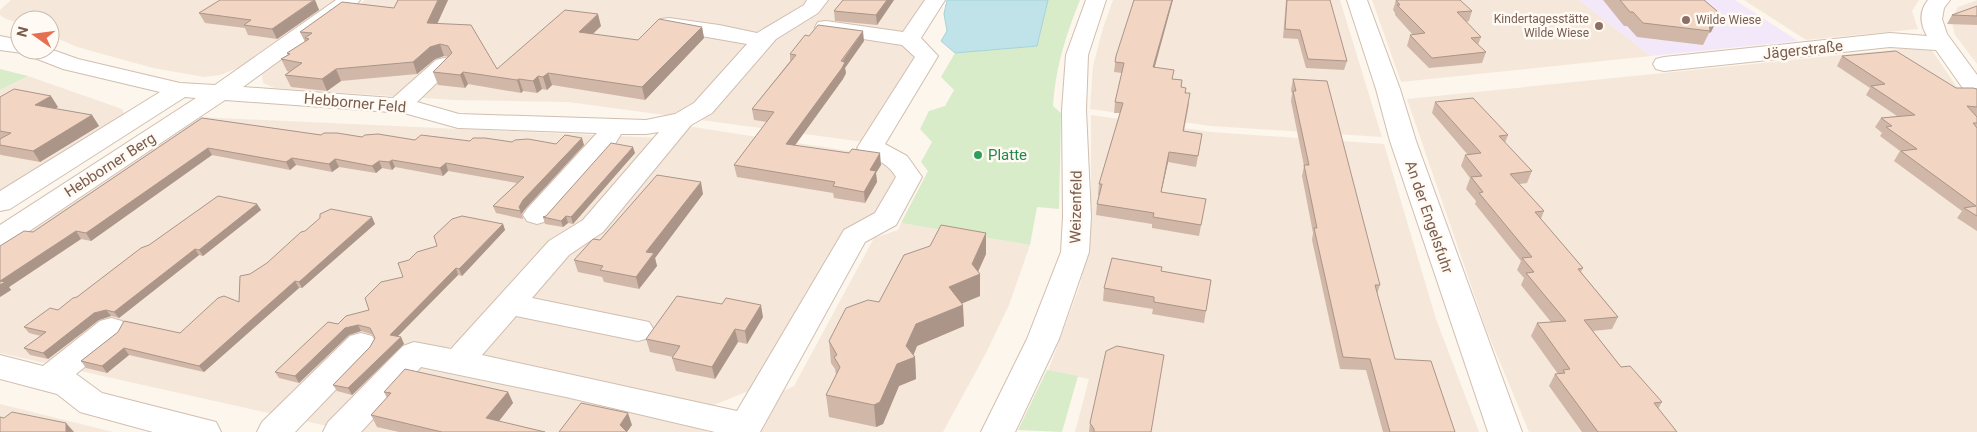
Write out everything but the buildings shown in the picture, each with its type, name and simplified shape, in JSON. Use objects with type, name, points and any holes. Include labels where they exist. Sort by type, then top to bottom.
[{"type":"street","name":"Hebborner Berg","points":[[0,238],[220,93],[350,0]]},
{"type":"street","name":"Hebborner Feld","points":[[60,60],[180,90],[399,105],[458,121],[646,127],[682,120],[703,108],[768,34],[811,9],[818,0]]},
{"type":"street","points":[[909,39],[935,0]]},
{"type":"street","name":"Weizenfeld","points":[[998,432],[1043,340],[1075,252],[1078,217],[1074,110],[1077,55],[1096,0]]},
{"type":"street","name":"An der Engelsfuhr","points":[[1357,0],[1388,89],[1403,141],[1505,432]]},
{"type":"street","points":[[1940,0],[1934,6],[1931,19],[1936,34],[1977,92]]},
{"type":"street","points":[[340,432],[414,354],[566,384],[744,429],[854,236],[886,219],[909,177],[902,166],[889,153],[870,148],[927,56],[909,39],[788,22]]},
{"type":"street","points":[[669,24],[718,31],[756,48]]},
{"type":"street","name":"Jägerstraße","points":[[1664,64],[1890,40],[1943,44]]},
{"type":"street","points":[[710,76],[731,55],[756,48]]},
{"type":"street","points":[[399,105],[444,65]]},
{"type":"street","name":"Hebborner Berg","points":[[0,203],[180,90]]},
{"type":"street","name":"Hebborner Feld","points":[[458,362],[559,248],[593,226],[682,120]]},
{"type":"street","points":[[537,215],[606,139],[613,126]]},
{"type":"street","points":[[510,304],[638,330]]},
{"type":"street","points":[[48,379],[111,329]]},
{"type":"street","points":[[274,432],[361,344]]},
{"type":"street","points":[[0,368],[67,384],[92,403],[188,430]]},
{"type":"shaded area","points":[[11,0],[338,0],[240,67],[220,75],[204,77],[153,68],[77,47],[60,39],[60,10],[10,10],[10,20],[0,15],[0,10]]},
{"type":"shaded area","points":[[365,0],[943,0],[920,38],[936,54],[886,145],[568,102],[454,100],[274,88],[263,83],[262,75],[267,69]]},
{"type":"shaded area","points":[[1113,0],[1340,0],[1382,137],[1211,126],[1090,109],[1093,66]]},
{"type":"shaded area","points":[[1372,0],[1579,0],[1651,56],[1401,82]]},
{"type":"shaded area","name":"Wilde Wiese","points":[[1579,0],[1735,0],[1798,41],[1651,56]]},
{"type":"shaded area","points":[[1744,0],[1919,0],[1912,11],[1918,29],[1806,40]]},
{"type":"shaded area","points":[[1977,0],[1977,64],[1955,35],[1951,19],[1958,7]]},
{"type":"shaded area","points":[[1929,46],[1965,99],[1977,112],[1977,432],[1529,432],[1486,329],[1407,99]]},
{"type":"shaded area","points":[[28,76],[122,109],[124,113],[122,118],[0,196],[0,90]]},
{"type":"shaded area","points":[[1091,115],[1211,132],[1384,144],[1436,319],[1479,432],[1075,432],[1089,379],[1048,371],[1080,285],[1091,226]]},
{"type":"shaded area","points":[[197,117],[662,138],[467,342],[438,351],[336,428],[0,353],[0,249]]},
{"type":"shaded area","points":[[687,126],[888,157],[902,174],[751,390],[704,409],[486,362],[481,345]]},
{"type":"shaded area","points":[[901,223],[1030,245],[1009,305],[986,353],[943,432],[753,432],[774,395],[794,386],[874,238],[898,230]]},
{"type":"shaded area","points":[[415,362],[703,423],[707,432],[350,432]]},
{"type":"shaded area","points":[[0,404],[113,432],[0,432]]},
{"type":"green space","points":[[1048,0],[1080,0],[1062,52],[1054,92],[1053,106],[1061,113],[1059,209],[1037,207],[1030,245],[901,223],[928,171],[921,162],[932,142],[920,129],[929,111],[945,106],[954,90],[941,77],[955,53],[1037,46]]},
{"type":"green space","points":[[0,69],[28,76],[0,90]]},
{"type":"green space","points":[[1047,370],[1078,376],[1062,432],[1018,430]]},
{"type":"water","points":[[947,0],[1048,0],[1037,46],[955,53],[941,41],[947,31],[944,14]]},
{"type":"place","name":"Wilde Wiese","points":[[1686,20]]},
{"type":"place","name":"Kindertagesstätte Wilde Wiese","points":[[1599,26]]},
{"type":"place","name":"Platte","points":[[978,155]]}]
